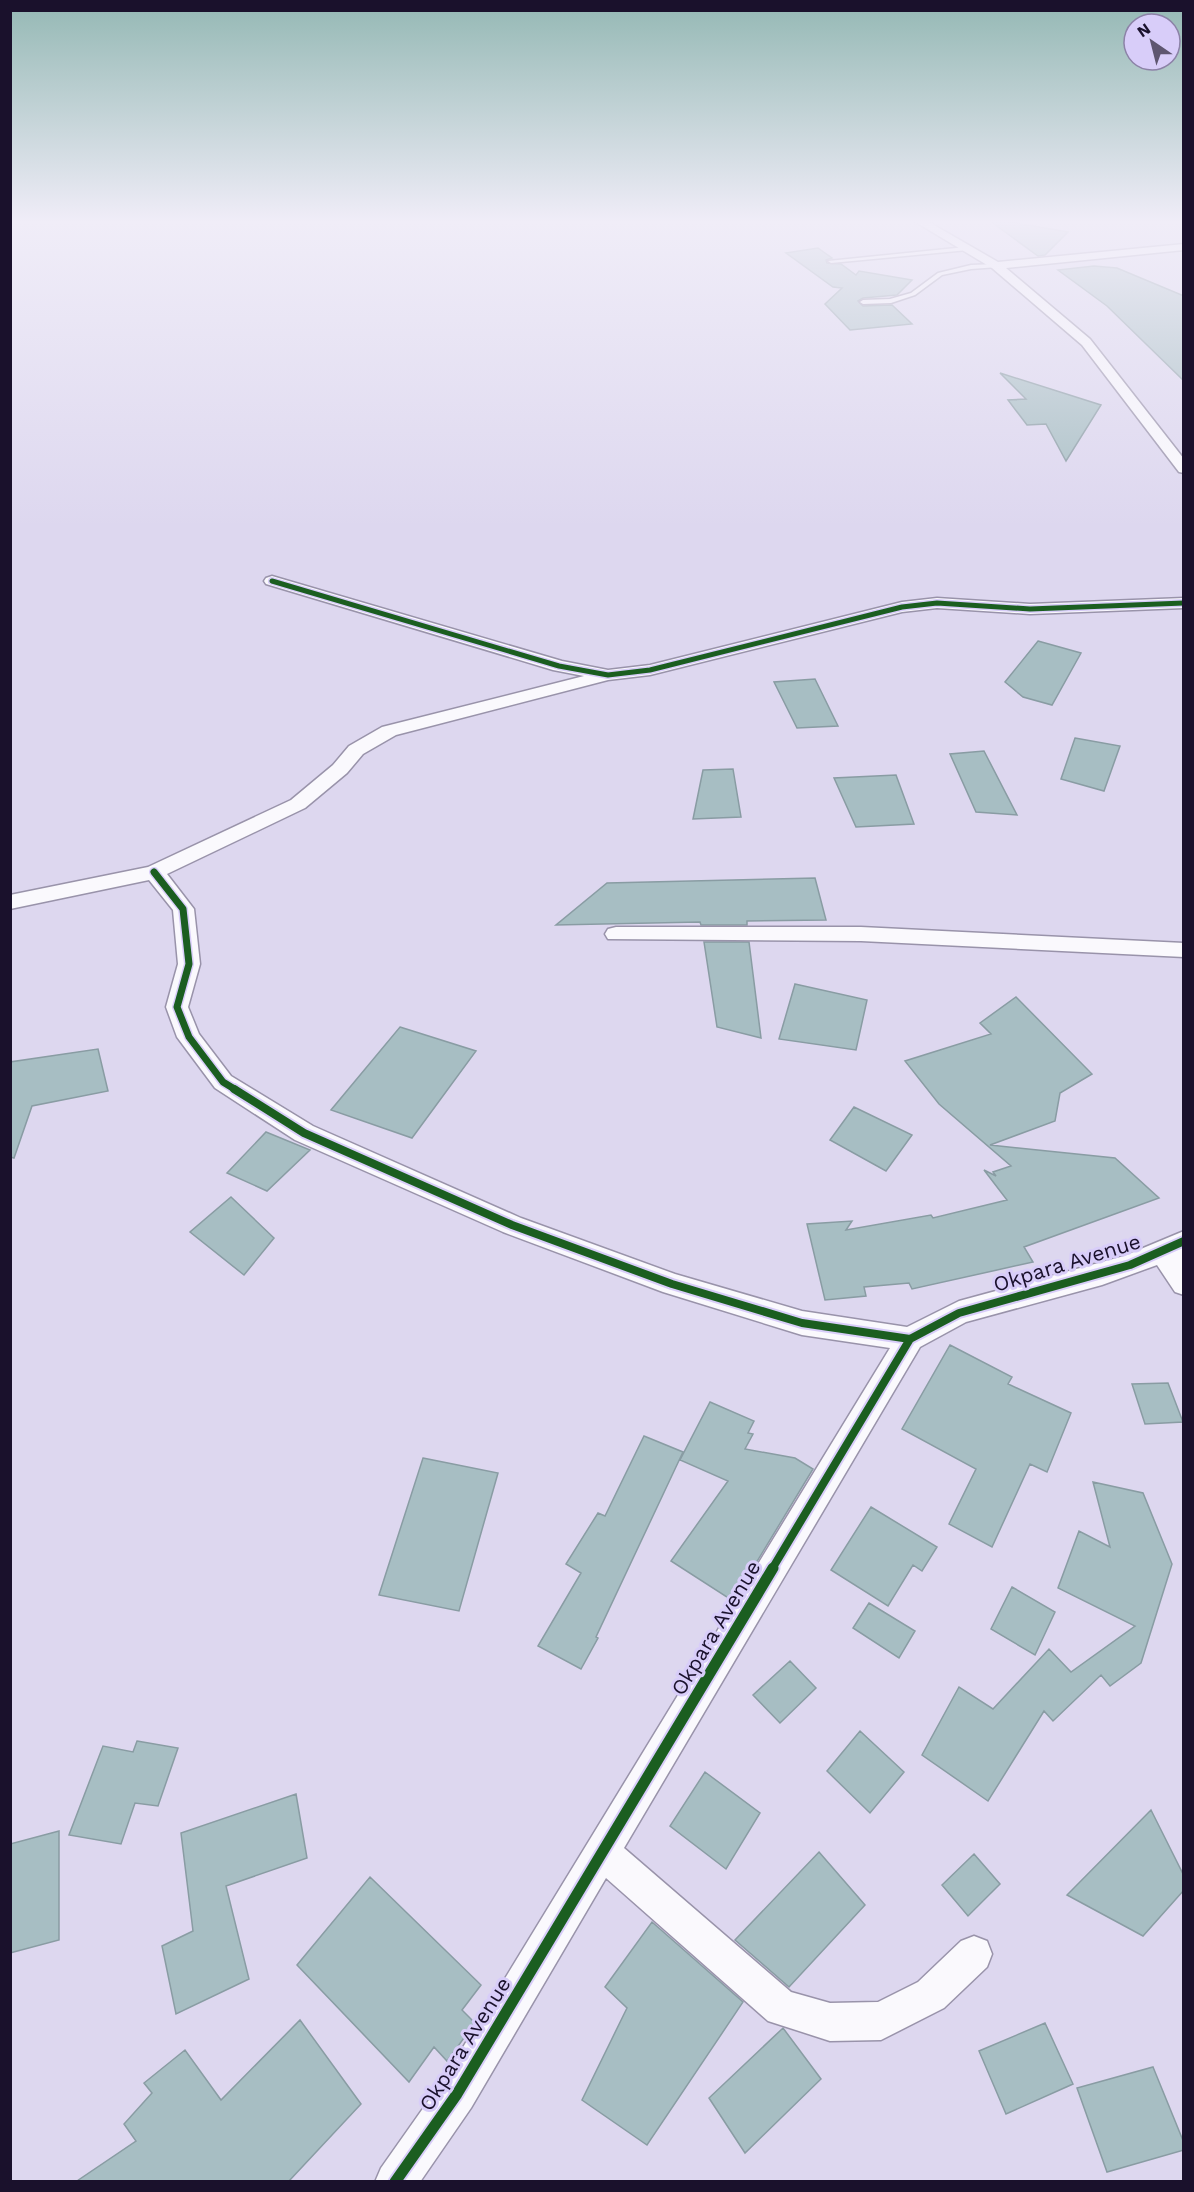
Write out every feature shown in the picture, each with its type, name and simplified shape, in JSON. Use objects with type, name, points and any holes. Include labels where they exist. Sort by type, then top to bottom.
[{"type":"street","points":[[1064,323],[1086,342],[1176,448],[1184,468]]},
{"type":"street","points":[[272,581],[559,666],[608,675]]},
{"type":"street","points":[[10,902],[154,872],[298,804],[340,770],[356,750],[389,731],[608,675],[650,670],[902,607],[937,603],[1030,609],[1184,603]]},
{"type":"street","points":[[154,872],[183,909],[189,964],[177,1007],[189,1037],[223,1082],[304,1133],[512,1224],[672,1284],[802,1323],[910,1339]]},
{"type":"street","points":[[616,934],[861,934],[1184,950]]},
{"type":"street","points":[[1177,1248],[1184,1284]]},
{"type":"street","name":"Okpara Avenue","points":[[395,2181],[457,2094],[910,1339],[958,1313],[1038,1292],[1177,1248]]},
{"type":"street","points":[[603,1853],[653,1894],[781,2008],[830,2022],[881,2021],[931,1995],[974,1954]]},
{"type":"building","points":[[844,323],[912,324],[850,330]]},
{"type":"building","points":[[1125,323],[1184,323],[1184,381]]},
{"type":"building","points":[[1000,373],[1101,405],[1066,461],[1046,424],[1027,425],[1008,400],[1026,399]]},
{"type":"building","points":[[1038,641],[1081,653],[1052,705],[1023,697],[1005,682]]},
{"type":"building","points":[[815,679],[838,726],[797,728],[774,682]]},
{"type":"building","points":[[1075,738],[1120,746],[1104,791],[1061,779]]},
{"type":"building","points":[[984,751],[1017,815],[976,812],[950,754]]},
{"type":"building","points":[[733,769],[741,817],[693,819],[703,770]]},
{"type":"building","points":[[896,775],[914,824],[856,827],[834,778]]},
{"type":"building","points":[[815,878],[826,920],[747,921],[747,925],[701,925],[700,922],[556,925],[607,883]]},
{"type":"building","points":[[704,942],[749,942],[761,1038],[717,1027]]},
{"type":"building","points":[[795,984],[867,1000],[856,1050],[779,1039]]},
{"type":"building","points":[[1016,997],[1092,1074],[1060,1093],[1055,1121],[990,1145],[1115,1158],[1159,1198],[1024,1247],[1033,1262],[912,1289],[909,1283],[864,1287],[866,1296],[825,1300],[807,1224],[852,1221],[846,1230],[931,1215],[933,1218],[1007,1200],[984,1170],[996,1176],[993,1172],[1011,1166],[939,1104],[905,1061],[991,1034],[980,1023]]},
{"type":"building","points":[[400,1027],[476,1051],[412,1138],[331,1110]]},
{"type":"building","points":[[98,1049],[108,1091],[32,1106],[14,1158],[10,1157],[10,1062]]},
{"type":"building","points":[[854,1107],[912,1135],[886,1171],[830,1140]]},
{"type":"building","points":[[266,1132],[310,1150],[267,1191],[227,1173]]},
{"type":"building","points":[[231,1197],[274,1238],[244,1275],[190,1232]]},
{"type":"building","points":[[950,1345],[1012,1377],[1008,1384],[1071,1413],[1047,1472],[1030,1464],[992,1547],[949,1524],[976,1469],[902,1429]]},
{"type":"building","points":[[1168,1383],[1183,1422],[1145,1424],[1132,1384]]},
{"type":"building","points":[[710,1402],[754,1421],[748,1433],[753,1434],[745,1449],[795,1458],[813,1469],[733,1601],[671,1561],[728,1481],[680,1460]]},
{"type":"building","points":[[644,1436],[683,1452],[596,1637],[598,1638],[581,1669],[538,1646],[581,1573],[566,1564],[598,1513],[605,1516]]},
{"type":"building","points":[[423,1458],[498,1473],[459,1611],[379,1595]]},
{"type":"building","points":[[1093,1482],[1143,1493],[1172,1564],[1141,1663],[1110,1686],[1101,1675],[1053,1721],[1044,1711],[988,1801],[922,1755],[959,1687],[993,1709],[1049,1649],[1071,1672],[1135,1626],[1058,1588],[1079,1531],[1110,1547]]},
{"type":"building","points":[[871,1507],[937,1547],[922,1571],[913,1565],[888,1606],[831,1570]]},
{"type":"building","points":[[1012,1587],[1055,1612],[1035,1655],[991,1629]]},
{"type":"building","points":[[869,1603],[915,1631],[899,1658],[853,1628]]},
{"type":"building","points":[[790,1661],[816,1688],[780,1723],[753,1695]]},
{"type":"building","points":[[860,1731],[904,1772],[870,1813],[827,1771]]},
{"type":"building","points":[[137,1741],[178,1748],[158,1806],[135,1803],[121,1844],[69,1835],[103,1746],[133,1752]]},
{"type":"building","points":[[705,1772],[760,1813],[726,1869],[670,1826]]},
{"type":"building","points":[[296,1794],[307,1858],[226,1886],[249,1979],[176,2014],[162,1946],[193,1931],[181,1833]]},
{"type":"building","points":[[1151,1810],[1184,1876],[1184,1890],[1143,1936],[1067,1895]]},
{"type":"building","points":[[59,1831],[59,1940],[10,1953],[10,1844]]},
{"type":"building","points":[[819,1852],[865,1905],[789,1987],[735,1940]]},
{"type":"building","points":[[974,1854],[1000,1884],[968,1916],[942,1885]]},
{"type":"building","points":[[370,1877],[481,1985],[462,2010],[475,2023],[447,2061],[434,2047],[409,2082],[297,1965]]},
{"type":"building","points":[[652,1922],[743,2002],[647,2145],[582,2100],[627,2008],[605,1987]]},
{"type":"building","points":[[300,2020],[361,2104],[289,2181],[77,2181],[136,2141],[124,2124],[152,2093],[144,2083],[185,2050],[221,2100]]},
{"type":"building","points":[[1045,2023],[1073,2084],[1006,2114],[979,2051]]},
{"type":"building","points":[[783,2028],[821,2079],[745,2153],[709,2098]]},
{"type":"building","points":[[1153,2067],[1184,2143],[1184,2150],[1107,2172],[1077,2088]]},
{"type":"cycle path","points":[[272,581],[559,666],[608,675],[650,670],[902,607],[937,603],[1030,609],[1184,603]]},
{"type":"cycle path","points":[[154,872],[183,909],[189,964],[177,1007],[189,1037],[223,1082],[304,1133],[512,1225],[672,1284],[802,1323],[910,1339]]},
{"type":"cycle path","points":[[395,2182],[457,2094],[910,1339],[959,1313],[1102,1274],[1158,1254],[1184,1241]]}]
